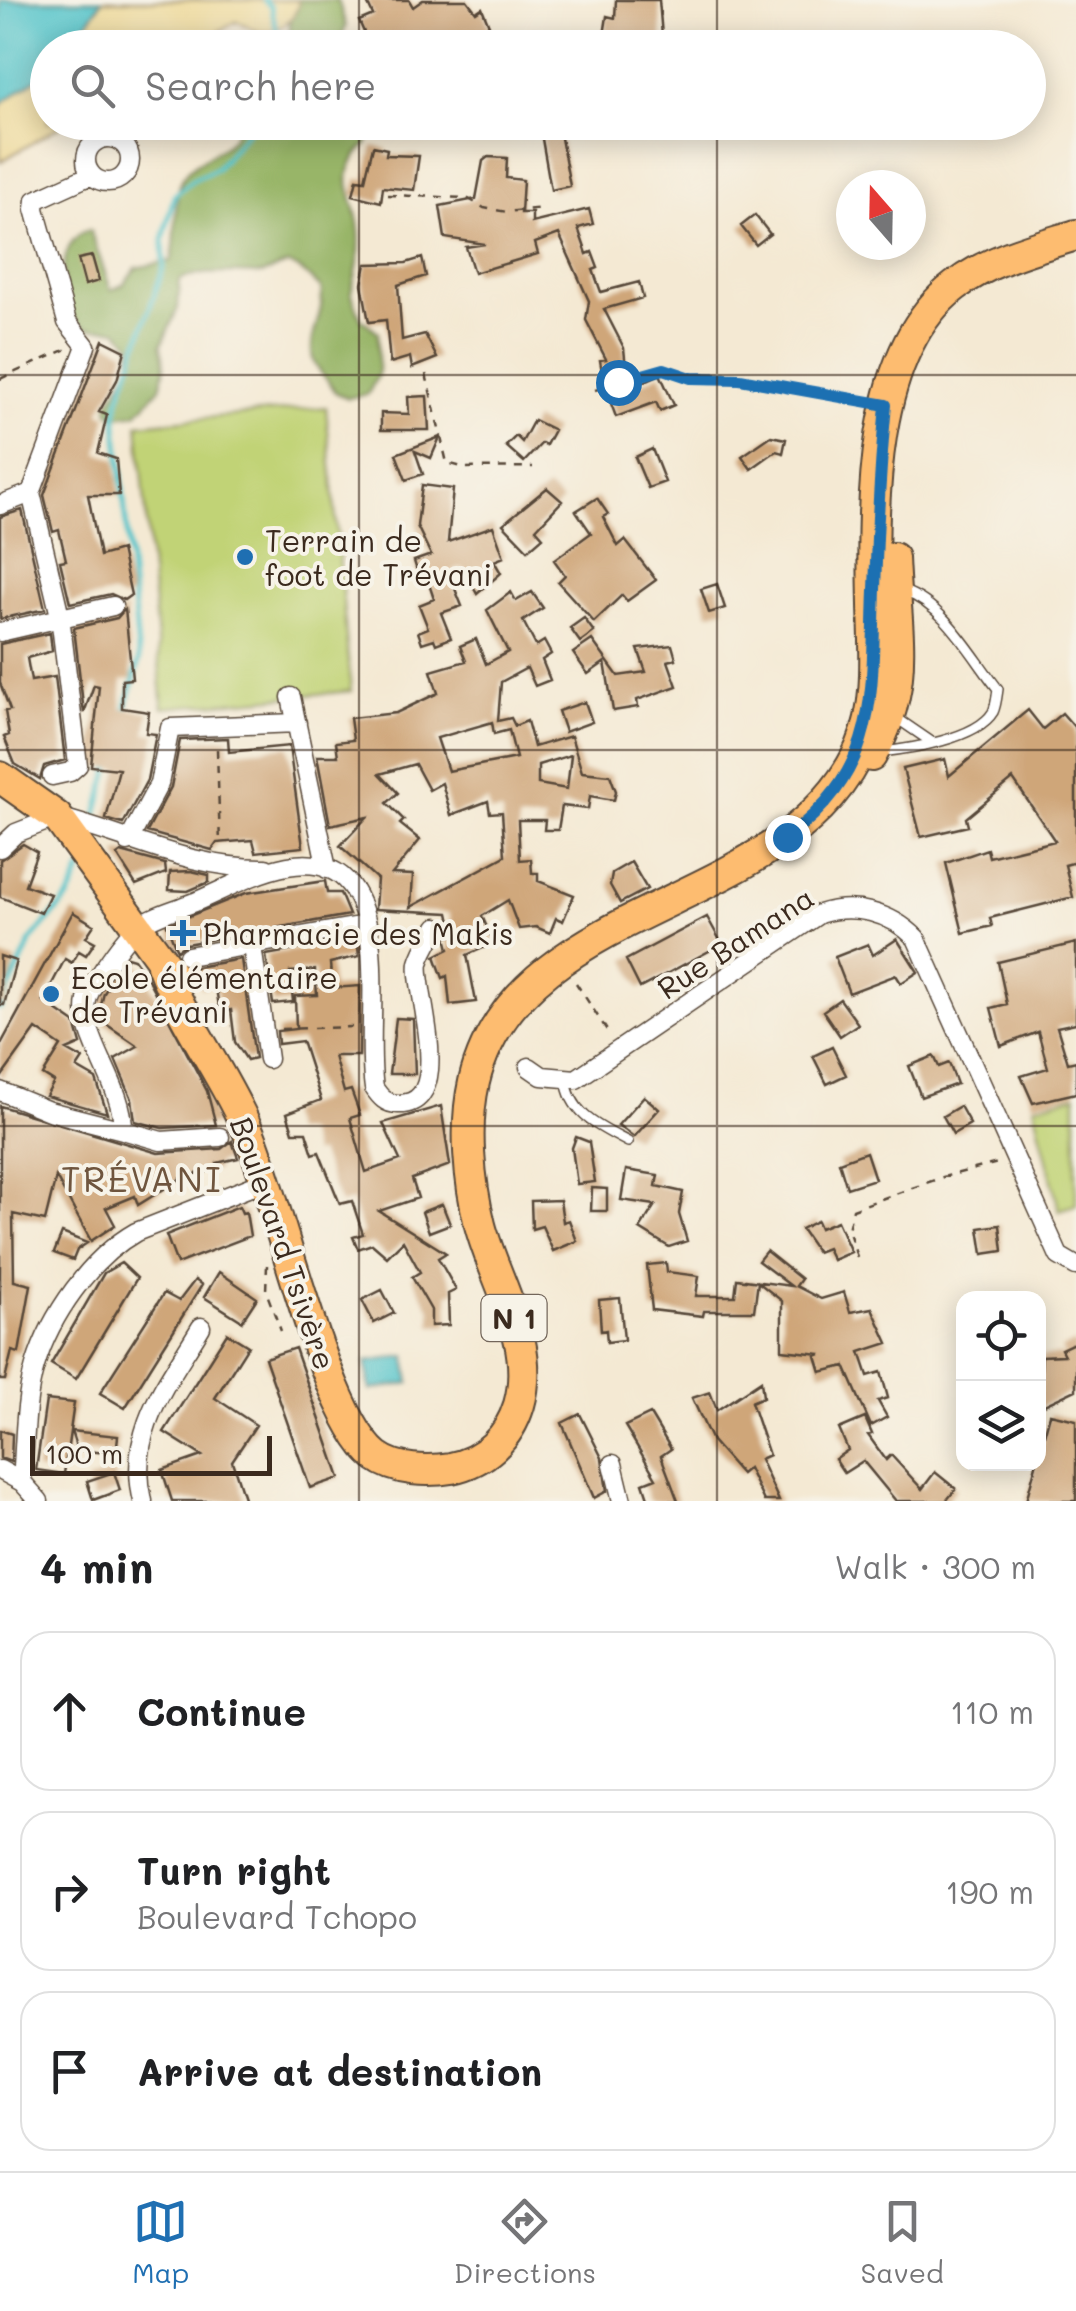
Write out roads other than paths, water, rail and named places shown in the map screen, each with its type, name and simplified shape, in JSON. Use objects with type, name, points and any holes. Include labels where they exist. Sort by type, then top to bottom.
[{"type":"main road","name":"N 1","points":[[828,801],[865,736],[884,596],[886,405],[904,347],[924,315],[956,285],[1004,258],[1076,235]]},
{"type":"main road","name":"N 1","points":[[828,801],[859,775],[892,716],[902,649],[884,596]]},
{"type":"main road","points":[[877,640],[893,641],[886,699],[892,716]]},
{"type":"main road","name":"N 1","points":[[1,778],[70,825]]},
{"type":"main road","name":"Boulevard Tsivère","points":[[271,1166],[320,1349],[347,1417],[379,1459],[406,1468],[441,1470],[468,1464],[484,1455],[513,1422],[523,1388],[516,1324],[480,1226],[470,1125],[474,1082],[504,1017],[565,959],[787,837],[828,801]]},
{"type":"main road","name":"Boulevard Tsivère","points":[[70,825],[137,926],[175,960],[170,986],[280,1184],[302,1234],[347,1417]]},
{"type":"street","points":[[52,776],[70,772],[78,764],[60,616],[31,493],[84,343],[67,322],[35,208],[36,200],[45,194],[92,175]]},
{"type":"street","points":[[0,505],[31,493]]},
{"type":"street","points":[[0,632],[113,606]]},
{"type":"street","points":[[291,697],[327,869]]},
{"type":"street","points":[[128,842],[159,784],[170,728],[296,723]]},
{"type":"street","points":[[0,768],[1,778]]},
{"type":"street","points":[[0,848],[16,832],[70,825],[220,866],[327,869],[346,880],[359,898],[365,925],[374,1088],[380,1098],[394,1105],[410,1103],[424,1089],[428,1012],[418,965],[436,927]]},
{"type":"street","points":[[123,1130],[117,1087],[86,1017],[86,999],[137,926],[276,868]]},
{"type":"street","name":"Rue Bamana","points":[[566,1079],[576,1079],[628,1046],[819,914],[837,909],[867,911],[904,926],[916,938],[1060,1256],[1076,1266]]},
{"type":"street","points":[[175,960],[365,925]]},
{"type":"street","points":[[252,946],[268,1059]]},
{"type":"street","points":[[529,1067],[542,1076],[566,1079]]},
{"type":"street","points":[[0,1090],[49,1111],[162,1140],[220,1137]]},
{"type":"street","points":[[22,1482],[35,1367],[58,1317],[91,1269],[118,1242],[271,1166]]},
{"type":"street","points":[[142,1501],[137,1460],[146,1418],[202,1327]]},
{"type":"street","points":[[613,1464],[622,1501]]},
{"type":"street","points":[[0,1470],[22,1482],[39,1501]]},
{"type":"lane","points":[[873,752],[933,743],[984,722],[994,711],[998,689],[940,615],[919,596],[884,596]]},
{"type":"lane","points":[[892,716],[933,743]]},
{"type":"lane","points":[[566,1079],[574,1105],[582,1114],[628,1142]]},
{"type":"water","points":[[0,0],[102,0],[83,30],[30,30],[30,84],[0,104]]},
{"type":"water","points":[[406,1356],[410,1383],[370,1390],[366,1362]]},
{"type":"waterway","points":[[264,0],[271,7],[277,30]]},
{"type":"waterway","points":[[124,715],[139,661],[116,416],[119,399],[164,266],[163,240],[174,196],[192,180],[216,169],[240,140]]},
{"type":"waterway","points":[[94,825],[111,764]]},
{"type":"waterway","points":[[0,1008],[32,939],[69,897],[81,870]]},
{"type":"place","name":"Terrain de foot de Trévani","points":[[245,557]]},
{"type":"place","name":"Pharmacie des Makis","points":[[183,933]]},
{"type":"place","name":"Ecole élémentaire de Trévani","points":[[51,994]]},
{"type":"district","name":"TRÉVANI","points":[[142,1178]]}]
